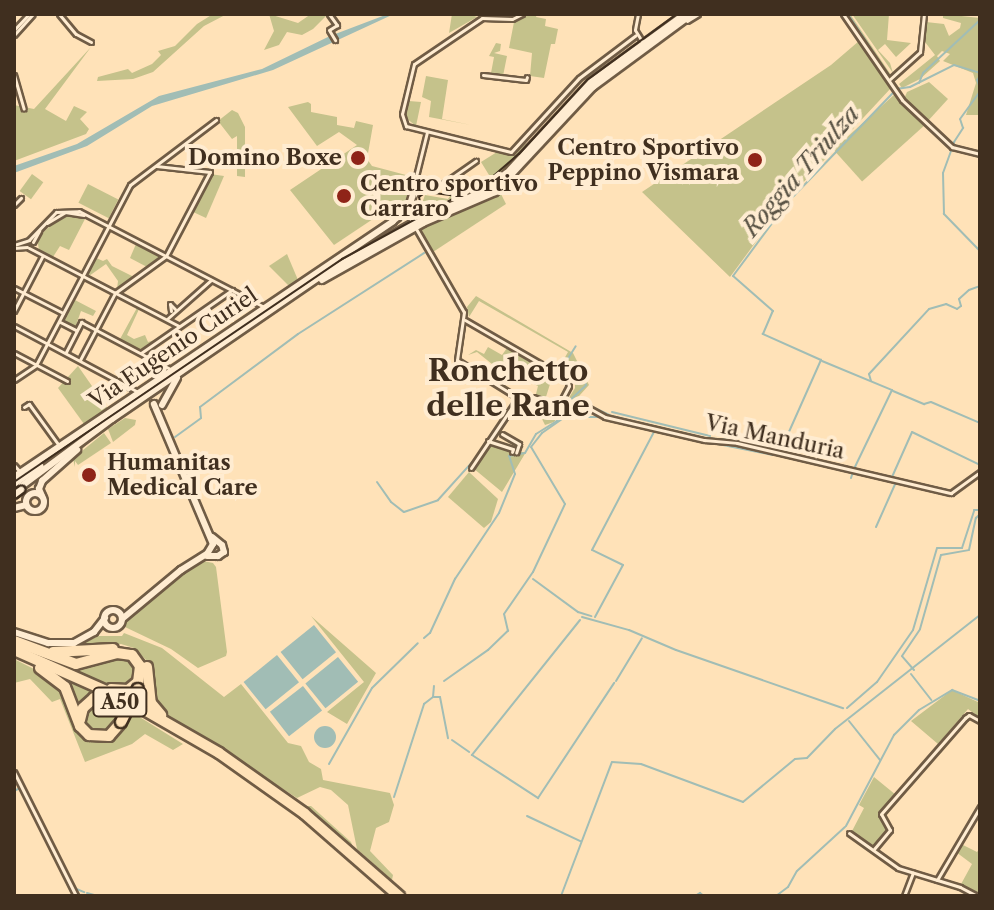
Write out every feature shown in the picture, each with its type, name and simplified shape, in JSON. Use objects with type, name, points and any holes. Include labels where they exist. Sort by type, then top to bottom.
[{"type":"highway","points":[[14,636],[88,663],[99,654],[124,649],[137,654],[144,676],[114,733],[104,738],[92,737],[83,730],[65,687],[49,672],[28,661]]},
{"type":"highway","points":[[70,656],[117,646],[138,652],[147,667],[151,703],[178,728]]},
{"type":"highway","name":"A50","points":[[14,653],[131,708],[263,788],[399,896]]},
{"type":"highway","name":"A50","points":[[14,653],[80,677],[178,728],[254,776],[322,828],[390,891]]},
{"type":"highway","points":[[70,656],[132,655],[140,666],[138,682],[132,688],[118,691],[80,677]]},
{"type":"highway","points":[[83,730],[81,712],[94,698],[105,698],[131,708]]},
{"type":"highway","points":[[254,776],[295,802],[309,803]]},
{"type":"highway","points":[[353,843],[390,891]]},
{"type":"main road","points":[[647,48],[685,14]]},
{"type":"main road","points":[[140,392],[159,388],[324,274],[415,224],[480,200],[500,188],[578,101],[695,14]]},
{"type":"main road","points":[[410,210],[418,188]]},
{"type":"main road","name":"Via Eugenio Curiel","points":[[17,475],[410,210]]},
{"type":"main road","points":[[156,404],[167,395],[176,379],[274,312],[415,224]]},
{"type":"main road","points":[[159,388],[167,395]]},
{"type":"main road","points":[[14,636],[52,644],[77,642],[94,632],[119,626],[123,615],[212,548],[156,404],[140,392]]},
{"type":"main road","name":"Via Eugenio Curiel","points":[[16,490],[95,431],[140,392]]},
{"type":"main road","name":"Via Eugenio Curiel","points":[[16,490],[139,403],[156,404]]},
{"type":"main road","points":[[26,505],[32,511],[44,505],[39,489],[42,481],[77,450]]},
{"type":"main road","points":[[16,490],[42,496]]},
{"type":"main road","points":[[26,505],[28,495]]},
{"type":"main road","points":[[14,507],[26,505]]},
{"type":"main road","points":[[94,632],[110,611],[123,615]]},
{"type":"main road","points":[[105,618],[110,628]]},
{"type":"street","points":[[14,32],[31,14]]},
{"type":"street","points":[[59,14],[76,34],[91,42]]},
{"type":"street","points":[[329,14],[337,25],[330,31],[335,40]]},
{"type":"street","points":[[426,135],[408,127],[402,117],[413,65],[482,18],[512,19],[522,14]]},
{"type":"street","points":[[638,14],[636,35],[647,48]]},
{"type":"street","points":[[843,14],[901,99],[953,147],[980,154]]},
{"type":"street","points":[[887,80],[920,52],[924,14]]},
{"type":"street","points":[[426,135],[433,133],[512,151],[579,78],[636,35]]},
{"type":"street","points":[[14,75],[24,109]]},
{"type":"street","points":[[483,75],[526,80],[527,77]]},
{"type":"street","points":[[14,380],[36,365],[130,185],[216,120]]},
{"type":"street","points":[[418,188],[417,173],[426,135]]},
{"type":"street","points":[[444,183],[476,161]]},
{"type":"street","points":[[80,360],[115,293],[166,256],[210,172],[156,166]]},
{"type":"street","points":[[14,205],[21,198]]},
{"type":"street","points":[[410,210],[462,307],[464,320],[567,379],[569,386],[562,407]]},
{"type":"street","points":[[14,247],[29,244],[58,214],[73,212],[91,218],[264,307]]},
{"type":"street","points":[[29,244],[41,255],[179,326]]},
{"type":"street","points":[[14,311],[41,255]]},
{"type":"street","points":[[167,319],[173,310],[211,280]]},
{"type":"street","points":[[14,288],[63,313]]},
{"type":"street","points":[[141,353],[232,290]]},
{"type":"street","name":"Via Manduria","points":[[464,320],[456,355],[461,364],[518,398],[533,397],[562,407],[589,408],[605,417],[704,440],[737,443],[945,492],[955,492],[980,472]]},
{"type":"street","points":[[60,322],[76,330]]},
{"type":"street","points":[[65,352],[81,322],[172,370]]},
{"type":"street","points":[[14,326],[140,392]]},
{"type":"street","points":[[14,353],[67,381]]},
{"type":"street","points":[[471,468],[518,398]]},
{"type":"street","points":[[24,407],[29,404],[60,447]]},
{"type":"street","points":[[488,441],[514,452],[519,444],[502,434]]},
{"type":"street","points":[[507,447],[512,439]]},
{"type":"street","points":[[14,465],[17,475]]},
{"type":"street","points":[[874,849],[890,830],[881,814],[969,715],[980,721]]},
{"type":"street","points":[[14,772],[76,896]]},
{"type":"street","points":[[937,880],[980,807]]},
{"type":"street","points":[[849,833],[898,868],[977,896]]},
{"type":"street","points":[[904,896],[913,873]]},
{"type":"shaded area","points":[[213,14],[227,14],[204,26],[153,72],[133,79],[97,81],[98,77],[128,69],[132,73],[152,64],[161,55],[158,51],[175,46],[197,24]]},
{"type":"shaded area","points":[[269,14],[298,23],[311,14],[326,16],[313,29],[302,35],[287,32],[279,45],[264,50],[274,31]]},
{"type":"shaded area","points":[[452,14],[469,14],[477,17],[449,33]]},
{"type":"shaded area","points":[[528,14],[537,14],[536,17],[546,19],[545,26],[558,29],[555,44],[551,44],[544,78],[530,76],[532,53],[509,48],[514,22]]},
{"type":"shaded area","points":[[845,14],[850,14],[891,75],[888,77]]},
{"type":"shaded area","points":[[852,14],[889,14],[887,40],[911,43],[896,57],[885,44],[878,50],[890,63],[893,73]]},
{"type":"shaded area","points":[[943,14],[980,18],[980,115],[966,115],[976,83],[973,73],[943,61],[950,54],[942,51],[937,56],[940,61],[920,79],[902,88],[899,84],[935,55],[925,42],[926,22],[944,24],[949,36],[960,28],[961,23],[943,18]]},
{"type":"shaded area","name":"Centro Sportivo Peppino Vismara","points":[[859,41],[891,88],[786,201],[730,277],[642,192],[831,65]]},
{"type":"shaded area","points":[[496,43],[501,44],[500,51],[494,53],[507,56],[503,76],[491,73],[494,57],[489,56]]},
{"type":"shaded area","points":[[91,47],[45,109],[66,121],[74,106],[87,112],[80,119],[89,129],[86,134],[14,161],[14,105],[34,109]]},
{"type":"shaded area","points":[[426,76],[448,80],[442,119],[471,125],[429,117],[431,101],[422,97]]},
{"type":"shaded area","points":[[929,82],[948,99],[927,122],[904,99],[907,92]]},
{"type":"shaded area","points":[[895,94],[924,126],[862,181],[833,150]]},
{"type":"shaded area","points":[[409,101],[421,102],[416,126],[406,118]]},
{"type":"shaded area","name":"Centro sportivo Carraro","points":[[308,102],[311,112],[337,117],[337,125],[354,128],[356,121],[373,125],[367,159],[372,166],[406,175],[403,192],[409,194],[402,208],[397,203],[334,245],[290,190],[357,145],[339,132],[317,146],[288,107]]},
{"type":"shaded area","points":[[232,110],[238,113],[245,127],[245,177],[237,176],[237,136],[232,139],[218,121]]},
{"type":"shaded area","points":[[526,143],[528,147],[496,182],[452,202],[450,199],[427,209],[421,206],[425,195],[448,199],[452,193],[459,194],[489,175],[481,162],[497,152],[513,156]]},
{"type":"shaded area","points":[[32,174],[43,182],[31,199],[20,191]]},
{"type":"shaded area","points":[[210,174],[224,176],[206,218],[191,211]]},
{"type":"shaded area","points":[[88,184],[118,199],[109,218],[78,203]]},
{"type":"shaded area","points":[[501,194],[506,204],[433,252],[421,229]]},
{"type":"shaded area","points":[[62,215],[85,219],[69,250],[60,246],[53,257],[39,250],[37,238]]},
{"type":"shaded area","points":[[136,244],[160,258],[147,267],[130,258]]},
{"type":"shaded area","points":[[287,254],[298,280],[289,286],[269,266]]},
{"type":"shaded area","points":[[94,257],[103,261],[107,259],[112,266],[134,277],[117,289],[118,281],[106,264],[89,276],[85,274]]},
{"type":"shaded area","points":[[476,296],[573,353],[589,385],[570,406],[564,406],[575,388],[575,381],[559,368],[568,352],[479,301],[469,317],[467,307]]},
{"type":"shaded area","points":[[73,299],[96,311],[93,316],[81,311],[75,328],[62,321]]},
{"type":"shaded area","points":[[138,306],[127,335],[134,339],[145,335],[148,342],[155,340],[141,350],[120,339]]},
{"type":"shaded area","points":[[488,347],[502,355],[507,348],[532,363],[528,370],[550,384],[545,400],[536,394],[538,386],[525,380],[525,372],[502,372],[477,352],[468,355],[476,350],[484,354]]},
{"type":"shaded area","points":[[78,366],[108,409],[84,424],[58,388]]},
{"type":"shaded area","points":[[547,403],[563,410],[554,422],[545,425],[540,415]]},
{"type":"shaded area","points":[[125,418],[136,420],[135,425],[113,442],[108,429]]},
{"type":"shaded area","points":[[104,433],[111,443],[78,465],[75,461],[75,467],[73,459],[77,452],[88,443],[77,455]]},
{"type":"shaded area","points":[[489,442],[509,452],[526,452],[502,492],[473,468]]},
{"type":"shaded area","points":[[469,472],[498,499],[491,522],[484,528],[448,497]]},
{"type":"shaded area","points":[[203,561],[216,567],[227,652],[226,656],[198,668],[171,649],[125,627],[128,617],[177,576]]},
{"type":"shaded area","points":[[311,616],[376,673],[347,724],[327,712],[364,682]]},
{"type":"shaded area","points":[[124,633],[162,648],[224,697],[241,684],[288,743],[301,746],[309,762],[321,769],[323,780],[390,793],[394,805],[389,822],[376,828],[370,851],[393,875],[392,880],[357,849],[348,805],[331,790],[320,787],[297,798],[156,708],[146,660],[134,648],[121,644],[77,650],[77,647],[98,636],[122,636]]},
{"type":"shaded area","points":[[14,646],[71,665],[120,653],[137,662],[136,683],[115,690]]},
{"type":"shaded area","points":[[14,659],[58,681],[81,729],[98,740],[130,711],[183,744],[173,750],[145,734],[132,744],[85,762],[60,699],[52,702],[30,679],[14,683]]},
{"type":"shaded area","points":[[60,677],[97,694],[79,715]]},
{"type":"shaded area","points":[[952,690],[980,703],[980,718],[968,709],[938,744],[911,721]]},
{"type":"shaded area","points":[[96,699],[125,709],[116,728],[98,736],[83,723],[82,718]]},
{"type":"shaded area","points":[[874,777],[896,795],[879,816],[890,830],[874,847],[851,833],[864,808],[859,805]]},
{"type":"shaded area","points":[[299,806],[311,806],[351,842],[354,850]]},
{"type":"shaded area","points":[[961,844],[977,852],[980,848],[980,891],[977,895],[960,886],[972,864],[956,852]]},
{"type":"water","points":[[394,14],[273,70],[152,106],[87,146],[14,173],[14,166],[77,144],[159,96],[262,69],[330,36]]},
{"type":"water","points":[[314,625],[336,652],[303,679],[281,652]]},
{"type":"water","points":[[277,655],[299,682],[266,709],[244,682]]},
{"type":"water","points":[[338,657],[358,682],[325,708],[305,683]]},
{"type":"water","points":[[303,686],[322,710],[289,736],[270,712]]},
{"type":"water","points":[[325,726],[336,737],[325,748],[314,737]]},
{"type":"waterway","name":"Roggia Triulza","points":[[846,14],[885,73]]},
{"type":"waterway","name":"Roggia Triulza","points":[[848,14],[889,76]]},
{"type":"waterway","points":[[919,83],[923,73],[979,21]]},
{"type":"waterway","points":[[896,89],[910,87],[954,65],[980,73]]},
{"type":"waterway","points":[[980,76],[977,80],[980,88]]},
{"type":"waterway","name":"Roggia Triulza","points":[[892,80],[898,89]]},
{"type":"waterway","points":[[980,91],[960,119],[963,128],[954,142],[943,173],[944,214],[980,251]]},
{"type":"waterway","name":"Roggia Triulza","points":[[780,452],[821,360],[763,334],[773,311],[733,276],[787,203],[894,92]]},
{"type":"waterway","points":[[175,437],[201,418],[200,407],[298,334],[424,253]]},
{"type":"waterway","points":[[980,255],[980,271]]},
{"type":"waterway","points":[[871,381],[869,374],[929,309],[946,304],[957,309],[961,306],[959,299],[980,286]]},
{"type":"waterway","points":[[424,638],[430,633],[455,579],[499,513],[515,474],[509,456],[525,453],[536,434],[557,421],[567,403],[586,385],[579,368],[564,365],[576,346]]},
{"type":"waterway","name":"Roggia Triulza","points":[[822,361],[892,390],[854,469],[825,462]]},
{"type":"waterway","name":"Roggia Triulza","points":[[893,391],[924,404],[931,402],[980,423]]},
{"type":"waterway","points":[[566,408],[588,405],[612,416],[704,438],[732,440]]},
{"type":"waterway","points":[[612,412],[710,436]]},
{"type":"waterway","points":[[444,681],[488,650],[508,631],[504,614],[533,572],[565,504],[531,447],[542,433],[565,417],[598,417]]},
{"type":"waterway","name":"Roggia Triulza","points":[[595,617],[623,565],[592,550],[655,430]]},
{"type":"waterway","points":[[863,471],[892,477],[912,432],[980,465]]},
{"type":"waterway","name":"Roggia Triulza","points":[[703,441],[773,455]]},
{"type":"waterway","name":"Roggia Triulza","points":[[765,448],[818,460]]},
{"type":"waterway","points":[[377,482],[391,502],[404,512],[438,500],[474,460]]},
{"type":"waterway","points":[[851,478],[853,472],[895,481]]},
{"type":"waterway","points":[[876,527],[896,482]]},
{"type":"waterway","points":[[930,486],[951,491]]},
{"type":"waterway","points":[[847,708],[877,682],[913,630],[937,548],[962,548],[974,510],[980,510]]},
{"type":"waterway","points":[[914,670],[902,656],[920,629],[941,555],[969,550],[976,518],[980,514]]},
{"type":"waterway","name":"Roggia Triulza","points":[[533,579],[578,612],[591,616]]},
{"type":"waterway","points":[[561,896],[612,762],[641,764],[743,802],[795,759],[807,758],[835,729],[980,615]]},
{"type":"waterway","points":[[582,617],[629,630],[676,650],[843,708]]},
{"type":"waterway","points":[[580,620],[472,755],[538,798],[614,683]]},
{"type":"waterway","points":[[616,681],[642,638]]},
{"type":"waterway","points":[[329,764],[372,688],[418,643]]},
{"type":"waterway","points":[[911,674],[931,700]]},
{"type":"waterway","name":"Roggia Triulza","points":[[394,797],[424,704],[433,697],[434,686]]},
{"type":"waterway","points":[[846,826],[894,735],[919,710],[952,690],[980,701]]},
{"type":"waterway","points":[[434,697],[440,697],[448,738]]},
{"type":"waterway","points":[[849,721],[880,760]]},
{"type":"waterway","points":[[452,740],[469,752]]},
{"type":"waterway","points":[[14,767],[74,888],[84,892]]},
{"type":"waterway","points":[[14,791],[20,788]]},
{"type":"waterway","points":[[527,816],[580,841]]},
{"type":"waterway","points":[[776,896],[788,887],[797,871],[845,827]]},
{"type":"waterway","points":[[87,893],[98,896]]},
{"type":"waterway","points":[[695,896],[700,893],[704,896]]},
{"type":"tram line","points":[[14,482],[342,259],[491,178],[519,154],[587,80],[677,14]]},
{"type":"tram line","points":[[436,207],[421,208],[419,197],[426,192],[460,196]]},
{"type":"place","name":"Domino Boxe","points":[[358,158]]},
{"type":"place","name":"Centro Sportivo Peppino Vismara","points":[[755,160]]},
{"type":"place","name":"Centro sportivo Carraro","points":[[344,196]]},
{"type":"place","name":"Humanitas Medical Care","points":[[89,475]]},
{"type":"district","name":"Ronchetto delle Rane","points":[[508,388]]}]
